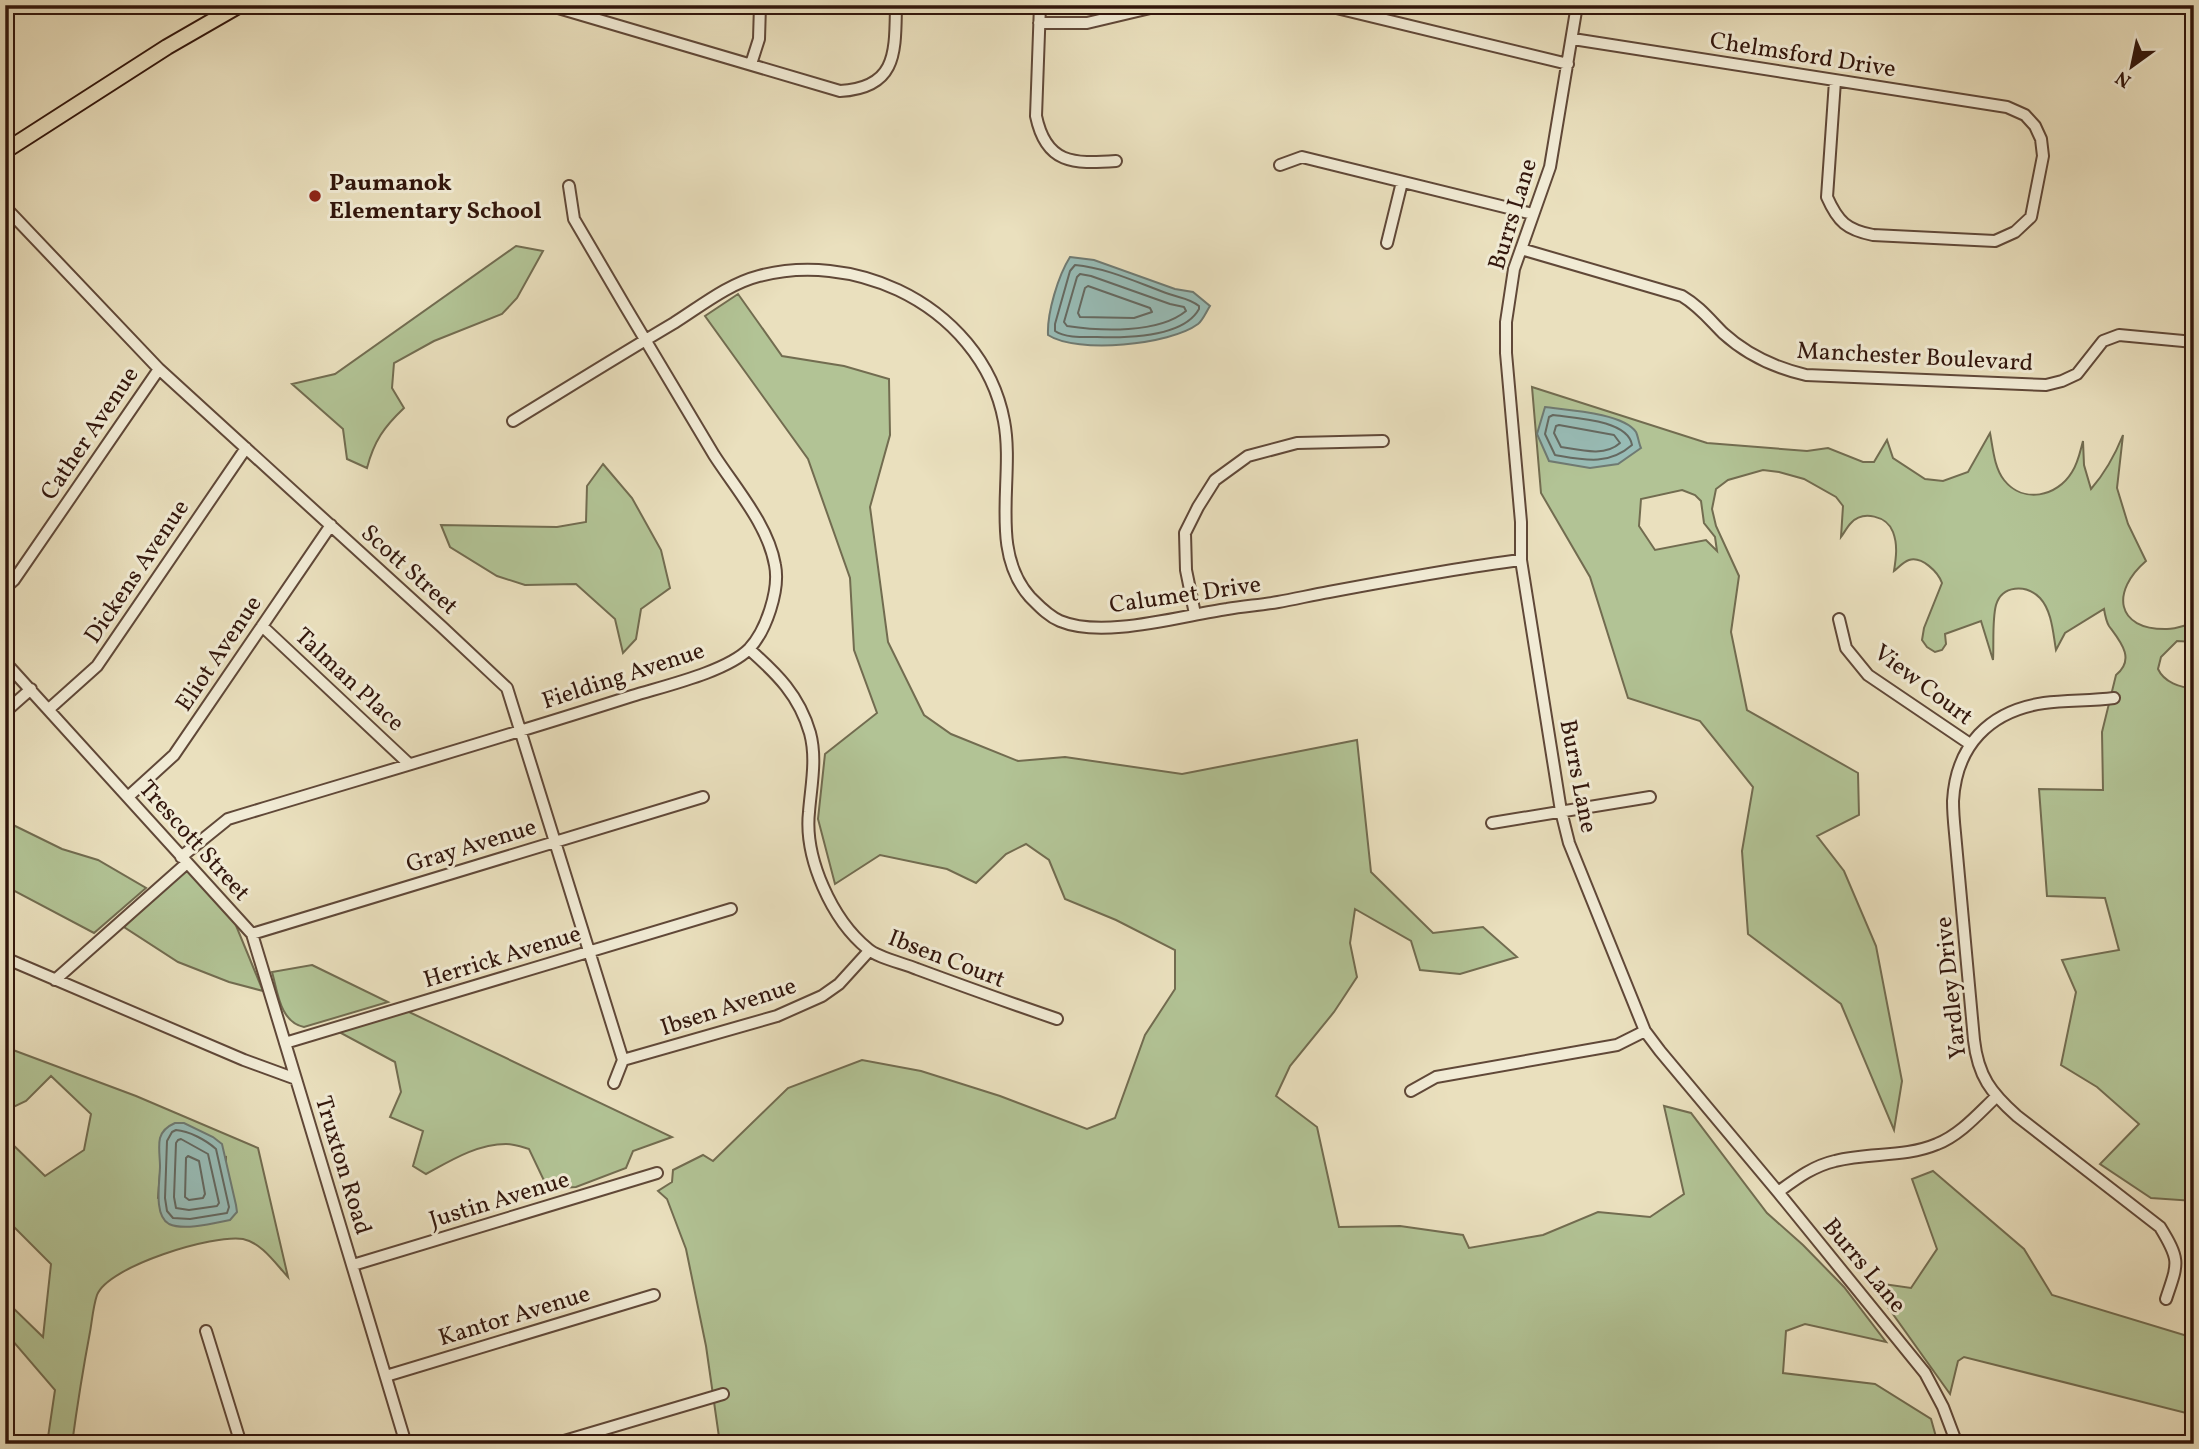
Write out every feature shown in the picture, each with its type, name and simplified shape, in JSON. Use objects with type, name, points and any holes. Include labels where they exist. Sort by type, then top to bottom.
[{"type":"main road","points":[[5,151],[167,47],[240,5]]},
{"type":"street","points":[[548,5],[840,91],[858,90],[878,79],[891,64],[895,44],[896,5]]},
{"type":"street","points":[[751,64],[759,39],[760,5]]},
{"type":"street","points":[[1040,5],[1036,116],[1040,132],[1049,150],[1067,159],[1090,163],[1116,161]]},
{"type":"street","points":[[1039,23],[1087,23],[1163,5]]},
{"type":"street","points":[[1324,5],[1568,64]]},
{"type":"street","name":"Burrs Lane","points":[[1577,5],[1550,167],[1514,269],[1506,332],[1521,522],[1521,560],[1561,811],[1569,843],[1645,1031],[1925,1373],[1943,1407],[1956,1444]]},
{"type":"street","name":"Chelmsford Drive","points":[[1573,39],[2007,107],[2025,115],[2035,126],[2040,139],[2043,156],[2031,217],[2015,232],[1995,240],[1873,235],[1856,232],[1843,223],[1834,213],[1827,197],[1835,81]]},
{"type":"street","points":[[1280,165],[1302,157],[1533,214]]},
{"type":"street","points":[[1387,243],[1402,182]]},
{"type":"street","points":[[569,186],[574,219],[645,340],[744,499],[770,547],[775,566],[771,607],[749,649]]},
{"type":"street","name":"Scott Street","points":[[5,207],[159,369],[507,688],[623,1060]]},
{"type":"street","name":"Manchester Boulevard","points":[[1521,249],[1682,296],[1695,304],[1745,350],[1788,371],[1806,375],[2046,385],[2062,382],[2077,374],[2104,341],[2119,335],[2194,342]]},
{"type":"street","name":"Calumet Drive","points":[[513,421],[718,294],[758,276],[808,270],[843,272],[883,283],[920,300],[959,333],[979,359],[997,397],[1004,420],[1008,449],[1007,527],[1010,561],[1022,588],[1041,609],[1058,620],[1080,627],[1112,628],[1521,560]]},
{"type":"street","name":"Cather Avenue","points":[[5,588],[14,580],[159,369]]},
{"type":"street","points":[[1195,614],[1186,570],[1185,533],[1215,480],[1248,456],[1297,443],[1383,441]]},
{"type":"street","name":"Dickens Avenue","points":[[49,709],[97,666],[246,447]]},
{"type":"street","name":"Eliot Avenue","points":[[129,796],[174,755],[331,525]]},
{"type":"street","name":"View Court","points":[[1839,619],[1846,648],[1868,675],[1970,744]]},
{"type":"street","name":"Talman Place","points":[[262,626],[410,764]]},
{"type":"street","name":"Fielding Avenue","points":[[55,981],[228,819],[706,672],[749,649]]},
{"type":"street","name":"Ibsen Court","points":[[749,649],[783,681],[800,706],[811,734],[814,765],[808,815],[810,841],[821,883],[830,904],[845,926],[869,951],[1057,1019]]},
{"type":"street","name":"Trescott Street","points":[[5,662],[252,934],[296,1079]]},
{"type":"street","points":[[5,712],[31,689]]},
{"type":"street","name":"Yardley Drive","points":[[2114,698],[2043,703],[2018,709],[1995,720],[1981,731],[1970,744],[1958,772],[1953,801],[1955,834],[1976,1059],[1983,1078],[1996,1097],[2017,1116],[2160,1227],[2172,1247],[2177,1266],[2166,1299]]},
{"type":"street","name":"Gray Avenue","points":[[252,934],[703,797]]},
{"type":"street","points":[[1492,823],[1650,797]]},
{"type":"street","name":"Herrick Avenue","points":[[285,1043],[732,909]]},
{"type":"street","name":"Ibsen Avenue","points":[[623,1060],[778,1016],[821,996],[839,984],[869,951]]},
{"type":"street","name":"Truxton Road","points":[[5,958],[244,1060],[296,1079],[406,1444]]},
{"type":"street","points":[[1410,1091],[1436,1077],[1618,1045],[1645,1031]]},
{"type":"street","points":[[614,1083],[623,1060]]},
{"type":"street","points":[[1778,1192],[1813,1168],[1836,1160],[1910,1153],[1938,1144],[1958,1132],[1996,1097]]},
{"type":"street","name":"Justin Avenue","points":[[353,1265],[657,1173]]},
{"type":"street","name":"Kantor Avenue","points":[[386,1376],[654,1295]]},
{"type":"street","points":[[206,1331],[241,1444]]},
{"type":"street","points":[[554,1444],[723,1394]]},
{"type":"green space","points":[[516,246],[543,251],[517,298],[502,314],[434,341],[394,363],[392,388],[404,408],[381,435],[367,468],[347,459],[343,429],[292,384],[335,374]]},
{"type":"green space","points":[[738,294],[782,356],[844,366],[889,379],[890,435],[870,507],[888,642],[924,715],[951,734],[1018,761],[1065,757],[1182,774],[1357,740],[1371,872],[1433,933],[1483,927],[1517,957],[1460,974],[1420,970],[1411,941],[1355,909],[1350,943],[1357,977],[1334,1012],[1290,1066],[1276,1096],[1317,1127],[1339,1227],[1400,1226],[1463,1235],[1469,1248],[1543,1235],[1598,1212],[1650,1217],[1684,1194],[1664,1106],[1691,1113],[1767,1213],[1844,1287],[1886,1342],[1805,1324],[1786,1331],[1783,1373],[1875,1384],[1931,1419],[1938,1444],[720,1444],[706,1346],[686,1249],[667,1199],[658,1191],[672,1182],[673,1170],[703,1155],[713,1161],[788,1088],[862,1060],[921,1071],[1000,1096],[1087,1129],[1115,1118],[1145,1035],[1175,989],[1175,950],[1116,920],[1065,899],[1049,860],[1026,844],[1006,854],[976,883],[947,869],[880,855],[835,884],[818,819],[825,754],[877,713],[854,650],[850,578],[808,459],[705,316]]},
{"type":"green space","points":[[1532,387],[1707,443],[1807,451],[1828,448],[1863,462],[1874,462],[1887,440],[1893,458],[1925,479],[1943,481],[1968,472],[1990,433],[1994,457],[2004,480],[2012,488],[2030,495],[2049,492],[2066,481],[2076,465],[2083,441],[2084,465],[2091,489],[2117,450],[2123,435],[2117,488],[2128,524],[2146,561],[2127,584],[2124,607],[2128,616],[2150,628],[2170,629],[2194,623],[2194,642],[2177,641],[2161,657],[2158,669],[2173,683],[2194,688],[2194,1201],[2151,1198],[2100,1164],[2139,1124],[2097,1087],[2061,1065],[2076,992],[2062,960],[2119,950],[2105,898],[2047,896],[2039,789],[2103,790],[2102,732],[2116,675],[2125,663],[2124,650],[2108,624],[2104,609],[2065,633],[2056,650],[2050,616],[2044,603],[2028,590],[2009,590],[1999,598],[1996,605],[1993,660],[1981,621],[1945,634],[1946,644],[1942,650],[1935,652],[1922,640],[1942,583],[1933,570],[1919,560],[1907,561],[1894,571],[1896,542],[1886,522],[1868,516],[1856,519],[1841,537],[1843,506],[1836,497],[1804,479],[1779,472],[1763,470],[1728,480],[1716,489],[1712,509],[1716,526],[1739,576],[1731,632],[1747,710],[1858,773],[1859,815],[1817,836],[1844,871],[1876,946],[1902,1081],[1894,1130],[1841,1004],[1748,934],[1742,851],[1753,787],[1700,721],[1628,698],[1590,577],[1541,493]],"holes":[[[1682,490],[1695,495],[1701,501],[1704,523],[1715,537],[1717,551],[1706,540],[1655,550],[1639,526],[1641,499]]]},
{"type":"green space","points":[[603,464],[632,498],[661,550],[670,588],[641,609],[636,639],[623,653],[615,619],[576,584],[525,585],[497,576],[450,547],[441,525],[557,527],[586,522],[587,486]]},
{"type":"green space","points":[[5,821],[62,849],[98,860],[146,888],[94,933],[5,886]]},
{"type":"green space","points":[[185,868],[235,923],[263,991],[229,982],[178,962],[124,927]]},
{"type":"green space","points":[[312,965],[388,1002],[304,1027],[296,1024],[281,1006],[272,972]]},
{"type":"green space","points":[[407,1011],[672,1137],[633,1151],[626,1168],[576,1187],[548,1189],[529,1149],[509,1144],[474,1150],[426,1174],[413,1166],[423,1131],[390,1117],[401,1092],[395,1062],[339,1032]]},
{"type":"green space","points":[[5,1047],[136,1096],[258,1148],[288,1277],[268,1254],[250,1241],[229,1239],[163,1254],[120,1273],[105,1284],[94,1304],[72,1444],[47,1444],[55,1390],[5,1332],[5,1300],[43,1337],[51,1264],[5,1218],[5,1168],[8,1140],[45,1176],[84,1150],[91,1114],[51,1076],[26,1101],[5,1111]],"holes":[[[226,1157],[226,1170],[236,1212],[158,1198],[160,1173]]]},
{"type":"green space","points":[[1933,1171],[2024,1249],[2052,1295],[2194,1338],[2194,1415],[1964,1357],[1958,1361],[1950,1394],[1870,1282],[1911,1288],[1937,1249],[1912,1179]]},
{"type":"water","points":[[1070,257],[1094,260],[1175,289],[1193,292],[1210,306],[1198,324],[1185,331],[1146,342],[1101,345],[1062,341],[1048,335],[1048,326],[1054,295]]},
{"type":"water","points":[[1545,407],[1619,420],[1636,432],[1641,448],[1618,464],[1590,468],[1549,461],[1537,434]]},
{"type":"water","points":[[175,1123],[184,1123],[222,1144],[237,1212],[230,1220],[183,1227],[164,1220],[158,1197],[159,1141],[164,1131]]},
{"type":"place","name":"Paumanok Elementary School","points":[[315,196]]}]
